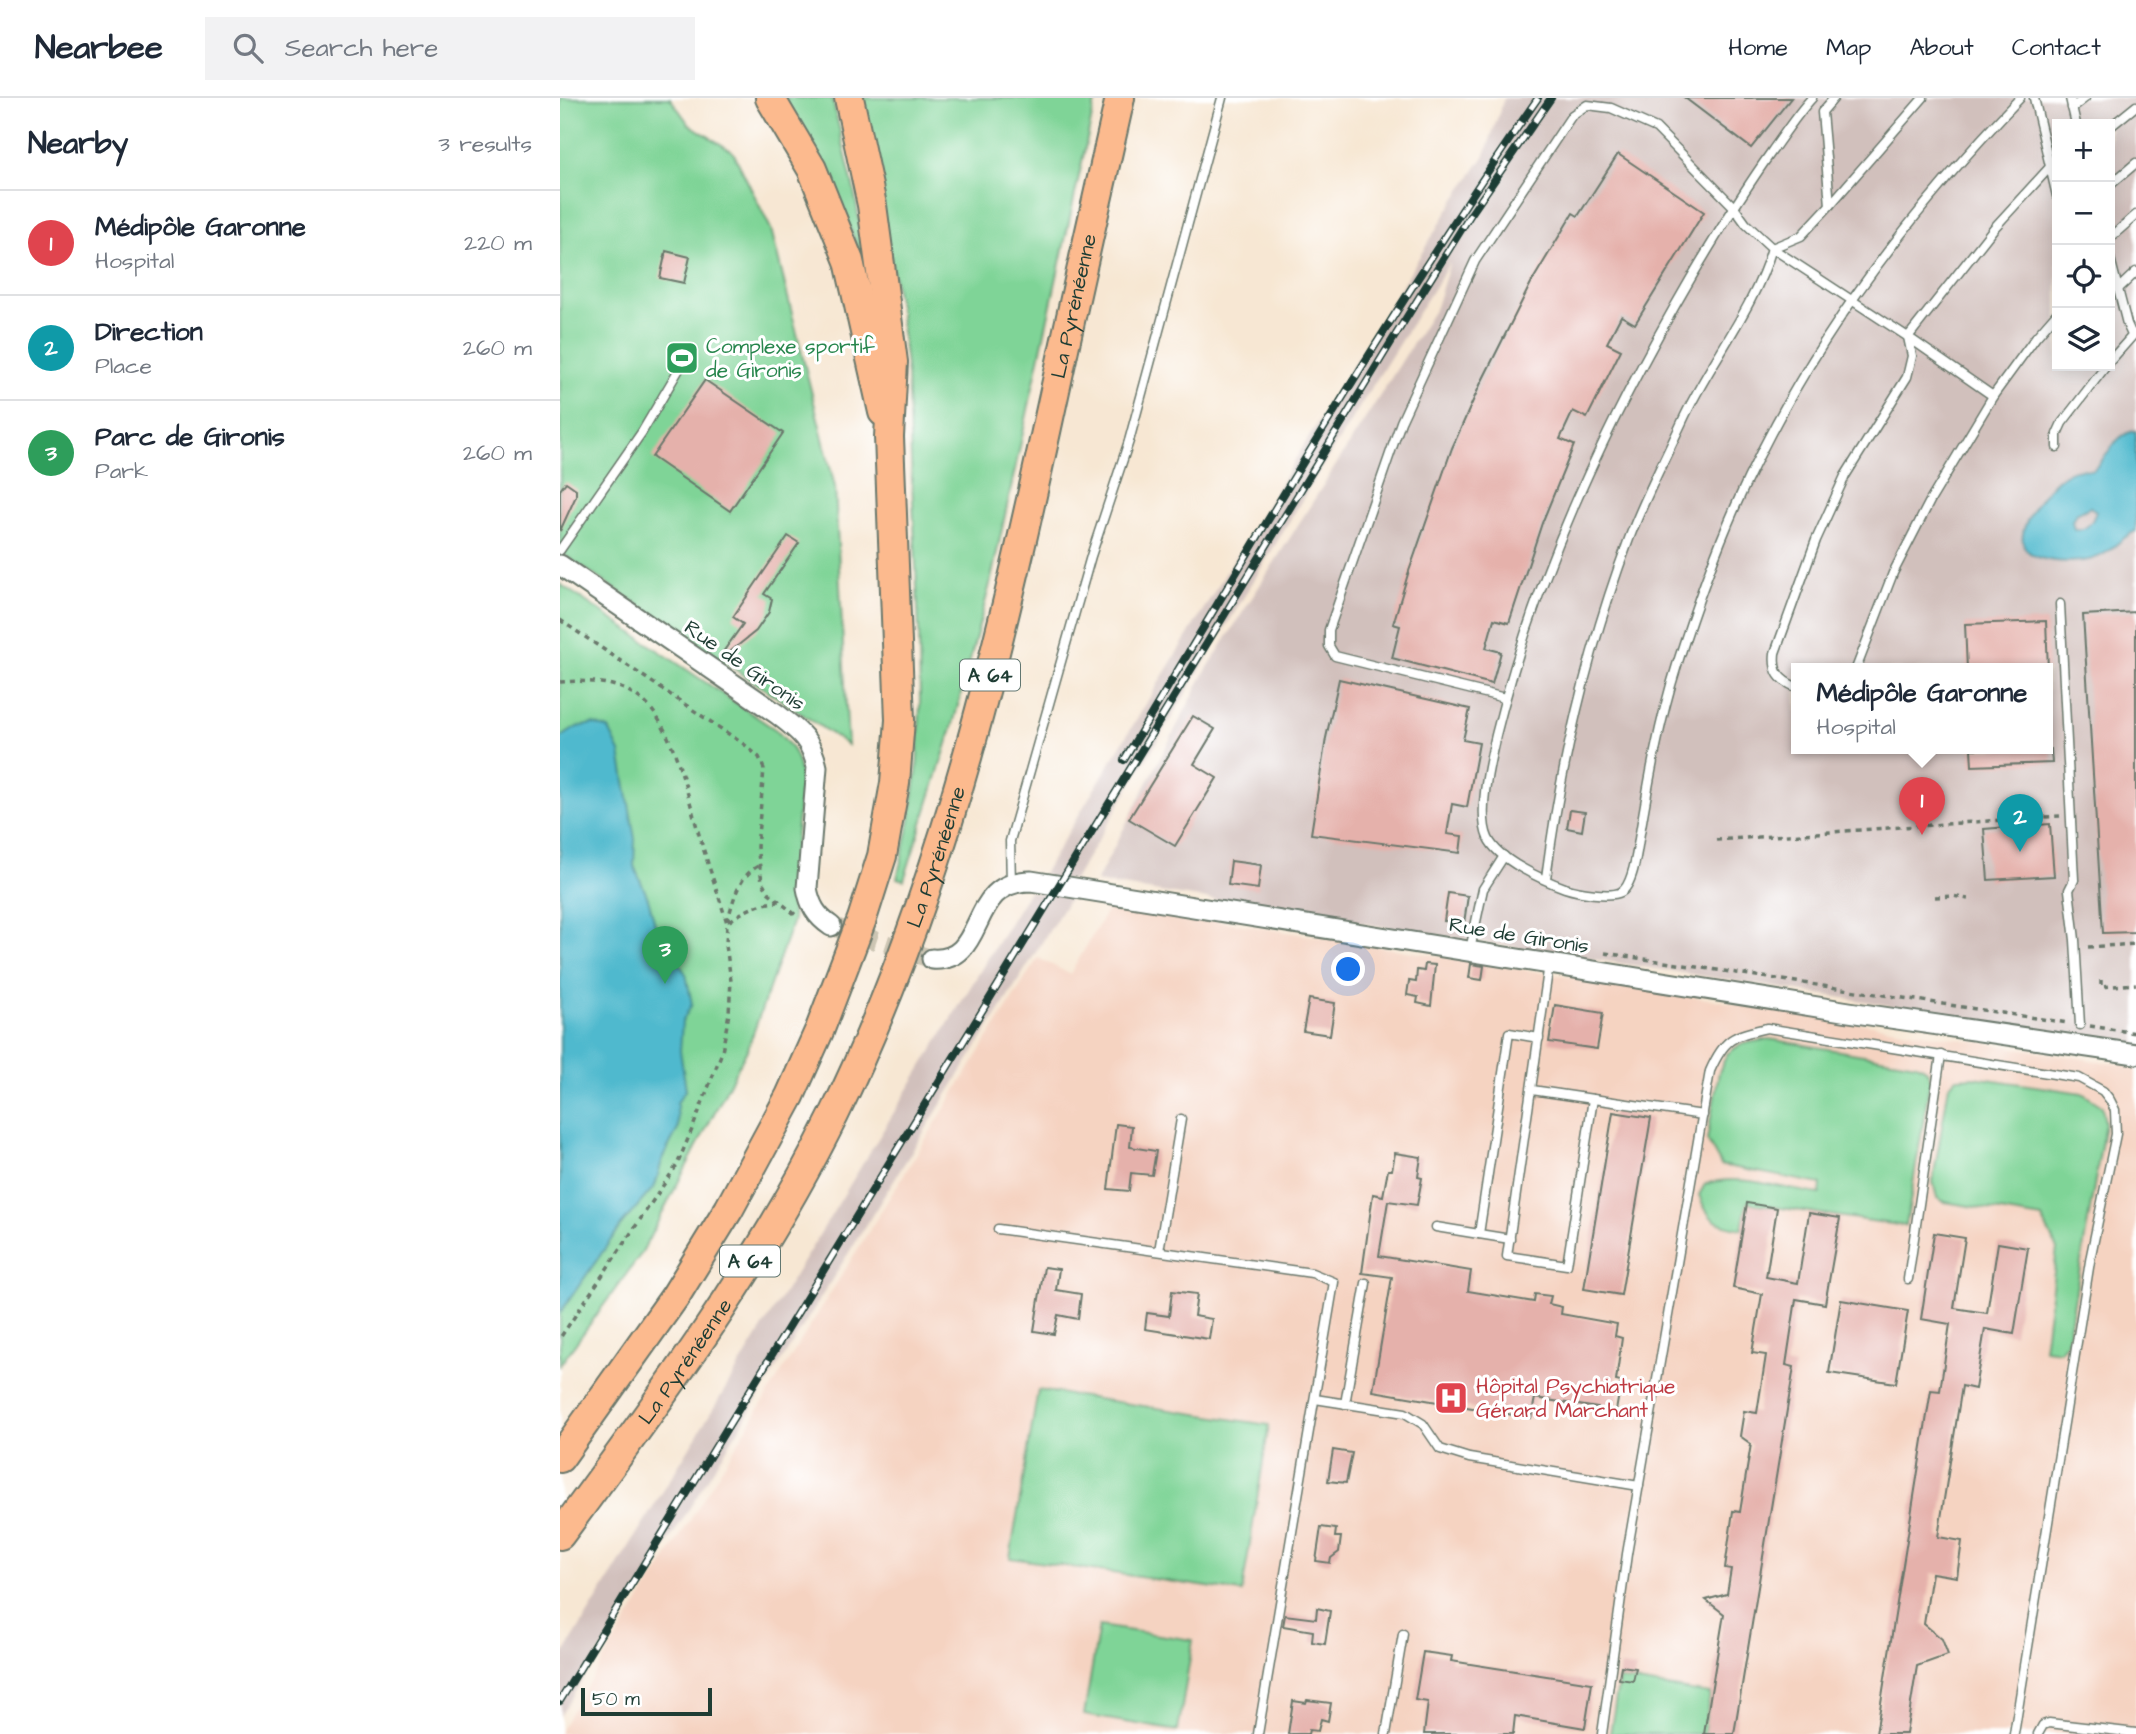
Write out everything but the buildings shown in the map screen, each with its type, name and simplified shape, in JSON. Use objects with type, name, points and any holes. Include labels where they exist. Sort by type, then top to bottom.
[{"type":"highway","points":[[770,98],[812,169],[849,261],[862,313],[870,363],[889,437]]},
{"type":"highway","points":[[849,98],[872,205],[890,323],[893,362],[889,437]]},
{"type":"highway","name":"La Pyrénéenne","points":[[560,1535],[712,1322],[775,1221],[833,1116],[900,963],[954,803],[991,671],[1022,548],[1120,98]]},
{"type":"highway","name":"La Pyrénéenne","points":[[560,1458],[676,1295],[729,1209],[790,1096],[862,919],[881,856],[895,783],[900,719],[889,437]]},
{"type":"street","name":"Rue de Gironis","points":[[560,565],[777,714],[800,732],[813,748],[817,766],[807,888],[809,902],[820,919],[831,926]]},
{"type":"street","name":"Rue de Gironis","points":[[1011,883],[1031,881],[1849,1012],[2136,1054]]},
{"type":"street","points":[[932,959],[944,960],[962,949],[991,897],[999,888],[1011,883]]},
{"type":"lane","points":[[1011,883],[1010,841],[1091,556],[1129,441],[1222,98]]},
{"type":"lane","points":[[1812,98],[1733,206],[1642,363],[1574,503],[1516,656],[1491,759],[1483,813],[1488,839],[1510,861],[1568,889],[1601,894],[1620,892],[1627,886],[1635,863],[1653,755],[1675,670],[1701,592],[1737,503],[1790,400],[1851,301],[1914,218],[1971,149],[2020,98]]},
{"type":"lane","points":[[1830,205],[1822,112],[1834,98]]},
{"type":"lane","points":[[1772,248],[1801,236],[1923,98]]},
{"type":"lane","points":[[2034,98],[2054,182]]},
{"type":"lane","points":[[2070,98],[2075,119]]},
{"type":"lane","points":[[2072,108],[2085,98]]},
{"type":"lane","points":[[1506,698],[1335,656],[1329,646],[1329,630],[1401,422],[1475,261],[1572,115],[1587,105],[1611,108],[1656,128],[1772,248],[1993,396]]},
{"type":"lane","points":[[2115,123],[2136,106]]},
{"type":"lane","points":[[2114,182],[2136,163]]},
{"type":"lane","points":[[1908,337],[1994,228],[2050,167]]},
{"type":"lane","points":[[2115,234],[2136,215]]},
{"type":"lane","points":[[1546,878],[1563,772],[1580,695],[1630,537],[1694,396],[1764,275],[1772,248]]},
{"type":"lane","points":[[2118,289],[2136,272]]},
{"type":"lane","points":[[2115,277],[2126,324],[2134,333],[2115,355]]},
{"type":"lane","points":[[1858,663],[1899,561],[1930,501],[1993,396],[2052,319]]},
{"type":"lane","points":[[1791,685],[1782,681],[1774,667],[1775,653],[1816,540],[1845,476],[1907,377],[1912,356],[1908,337]]},
{"type":"lane","points":[[560,550],[642,432],[691,349]]},
{"type":"lane","points":[[2057,447],[2057,434],[2062,423],[2102,371]]},
{"type":"lane","points":[[2060,604],[2074,880],[2069,890],[2080,1025]]},
{"type":"lane","points":[[1470,950],[1483,889],[1504,856]]},
{"type":"lane","points":[[1549,962],[1507,1256],[1567,1265],[1592,1099]]},
{"type":"lane","points":[[1602,1734],[1639,1486],[1710,1070],[1719,1049],[1737,1034],[1767,1028],[2079,1078],[2104,1091],[2115,1110],[2116,1121],[2091,1255],[2014,1734]]},
{"type":"lane","points":[[1479,1234],[1509,1033],[1539,1038]]},
{"type":"lane","points":[[1908,1279],[1941,1055]]},
{"type":"lane","points":[[1532,1090],[1703,1115]]},
{"type":"lane","points":[[1159,1251],[1181,1119]]},
{"type":"lane","points":[[1436,1227],[1510,1239]]},
{"type":"lane","points":[[998,1229],[1312,1273],[1334,1282],[1258,1734]]},
{"type":"lane","points":[[1345,1404],[1366,1283]]},
{"type":"lane","points":[[1315,1399],[1405,1413],[1423,1424],[1440,1449],[1469,1458],[1639,1486]]},
{"type":"lane","points":[[1387,1734],[1404,1634]]},
{"type":"lane","points":[[2038,1734],[2043,1725],[2049,1723],[2136,1733]]},
{"type":"path","points":[[560,620],[759,757],[764,769],[757,847],[758,865],[768,892],[786,907]]},
{"type":"path","points":[[560,682],[588,680],[620,687],[642,700],[658,719],[678,761],[727,923]]},
{"type":"path","points":[[1716,840],[2071,816]]},
{"type":"path","points":[[560,1338],[677,1165],[694,1128],[722,1052],[729,1013],[731,981],[726,945],[727,923],[740,884],[748,872],[758,865]]},
{"type":"path","points":[[1935,897],[1954,896],[1968,899]]},
{"type":"path","points":[[727,923],[741,912],[778,902]]},
{"type":"path","points":[[2076,951],[2136,944]]},
{"type":"path","points":[[2101,980],[2101,986],[2136,984]]},
{"type":"shaded area","points":[[1504,98],[2136,98],[2136,1058],[1876,1003],[1096,882],[1205,672],[1436,307],[1450,262],[1317,475],[1074,880],[1066,880],[1059,896],[1069,899],[560,1716],[560,1660],[1029,891],[1038,893],[1049,876],[1043,874],[1453,202],[1485,155]]},
{"type":"shaded area","name":"Hôpital Psychiatrique Gérard Marchant","points":[[1111,904],[2136,1067],[2136,1734],[560,1734],[1038,958],[1070,974]]},
{"type":"green space","name":"Complexe sportif de Gironis","points":[[560,98],[670,98],[689,124],[733,152],[771,229],[835,487],[848,745],[560,552]]},
{"type":"green space","points":[[783,98],[832,98],[854,190],[864,251],[860,253],[829,177]]},
{"type":"green space","points":[[862,98],[1096,98],[990,584],[952,728],[904,880],[897,878],[917,772],[920,704],[907,375],[899,307]]},
{"type":"green space","points":[[560,584],[776,730],[794,752],[801,781],[790,900],[793,920],[748,1048],[641,1254],[560,1365]]},
{"type":"green space","points":[[1769,1039],[1916,1064],[1926,1070],[1930,1081],[1906,1226],[1747,1203],[1742,1229],[1714,1220],[1706,1211],[1699,1195],[1705,1184],[1719,1181],[1748,1181],[1820,1194],[1821,1184],[1721,1165],[1707,1140],[1719,1072],[1727,1054],[1741,1044]]},
{"type":"green space","points":[[1974,1077],[2082,1093],[2102,1106],[2105,1123],[2067,1342],[2060,1351],[2044,1349],[2057,1249],[2042,1218],[1945,1202],[1937,1198],[1933,1182],[1949,1085],[1957,1078]]},
{"type":"green space","points":[[1038,1390],[1269,1425],[1242,1592],[1010,1558]]},
{"type":"green space","points":[[1099,1626],[1193,1640],[1178,1731],[1084,1715]]},
{"type":"green space","points":[[1619,1679],[1710,1694],[1704,1734],[1610,1734]]},
{"type":"water","points":[[2136,431],[2136,531],[2104,554],[2084,561],[2053,561],[2027,550],[2023,543],[2026,524],[2044,494],[2067,473],[2083,469],[2093,470],[2117,441]],"holes":[[[2090,507],[2096,511],[2088,525],[2074,530],[2072,521],[2076,514]]]},
{"type":"water","points":[[593,724],[609,729],[620,752],[635,839],[634,866],[648,898],[655,924],[655,948],[679,964],[686,974],[692,1004],[682,1022],[680,1051],[686,1089],[677,1103],[678,1129],[663,1157],[655,1186],[622,1224],[560,1313],[560,738],[577,727]]},
{"type":"tunnel","points":[[831,926],[932,959]]},
{"type":"railway","points":[[1124,760],[1377,343],[1429,260],[1538,98]]},
{"type":"railway","points":[[560,1701],[1390,344],[1471,214],[1551,98]]},
{"type":"place","name":"Complexe sportif de Gironis","points":[[682,358]]},
{"type":"place","name":"Médipôle Garonne","points":[[1922,835]]},
{"type":"place","name":"Direction","points":[[2020,852]]},
{"type":"place","name":"Parc de Gironis","points":[[665,984]]},
{"type":"place","name":"Hôpital Psychiatrique Gérard Marchant","points":[[1451,1398]]}]
